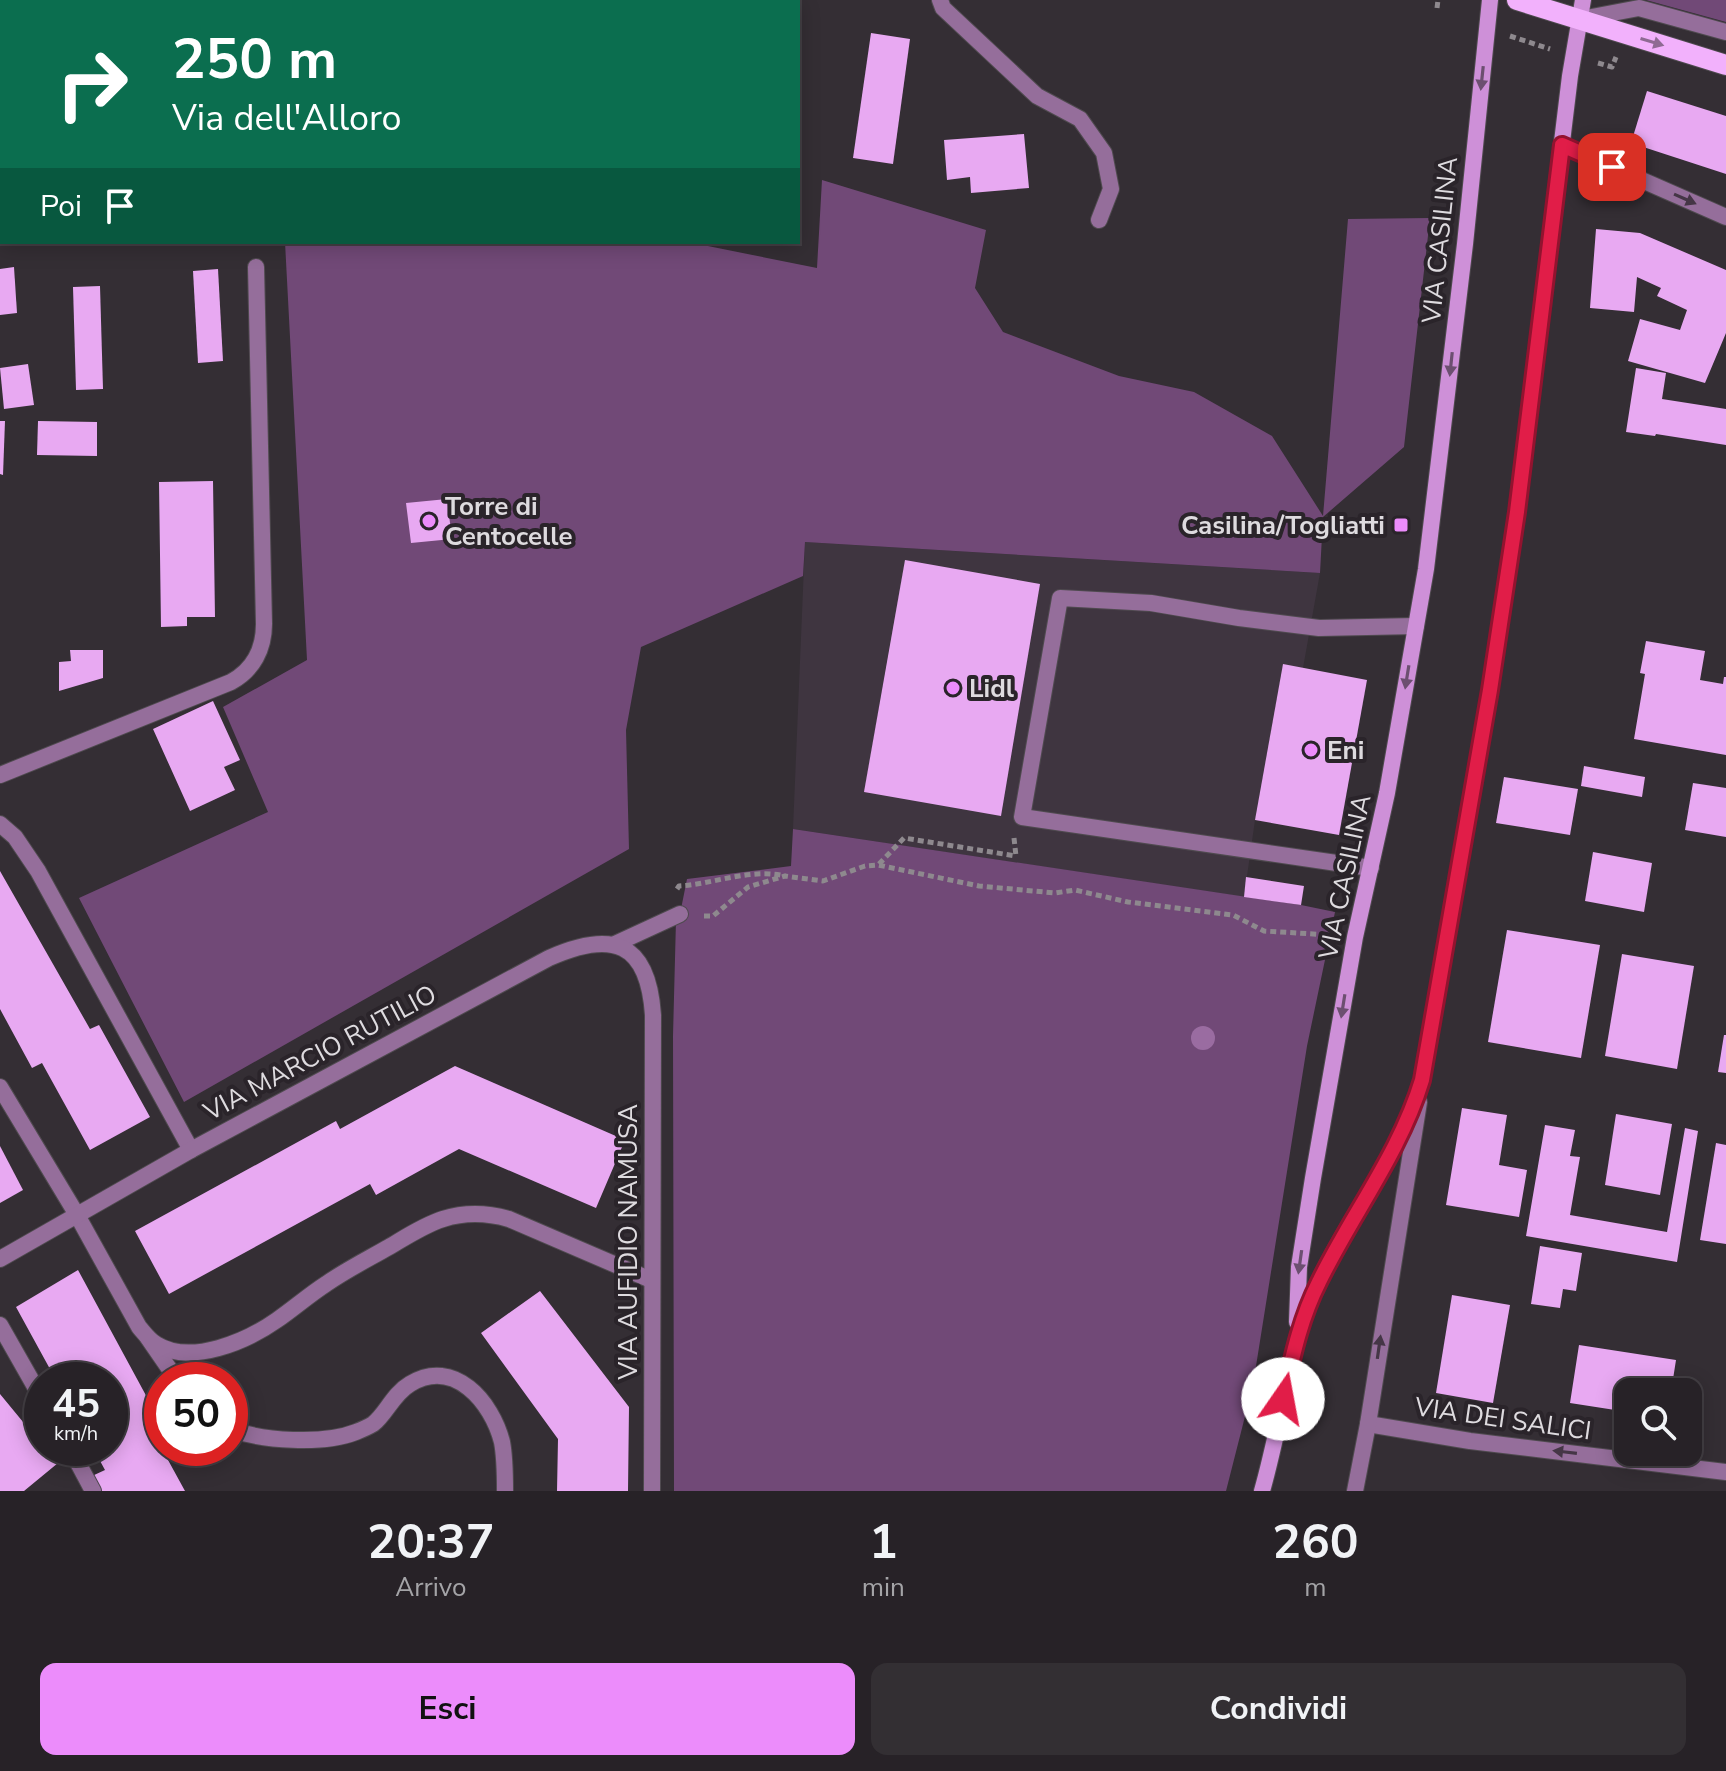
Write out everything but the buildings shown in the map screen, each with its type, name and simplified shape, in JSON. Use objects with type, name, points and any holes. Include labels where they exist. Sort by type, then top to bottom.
[{"type":"main road","name":"VIA CASILINA","points":[[1297,1336],[1299,1267],[1355,937],[1387,793],[1426,569],[1490,0]]},
{"type":"main road","points":[[1517,0],[1581,10],[1726,65]]},
{"type":"main road","name":"VIA CASILINA","points":[[1262,1491],[1297,1336],[1318,1284],[1400,1136],[1422,1080],[1517,512],[1581,10]]},
{"type":"street","points":[[940,0],[943,8],[1037,96],[1080,119],[1104,153],[1111,189],[1099,220]]},
{"type":"street","points":[[1581,10],[1639,8],[1726,32]]},
{"type":"street","points":[[1562,145],[1726,217]]},
{"type":"street","points":[[0,775],[231,682],[244,674],[257,656],[264,624],[256,267]]},
{"type":"street","points":[[1371,868],[1022,817],[1060,598],[1151,603],[1319,628],[1416,626]]},
{"type":"street","points":[[0,824],[15,837],[38,871],[191,1150]]},
{"type":"street","name":"VIA MARCIO RUTILIO","points":[[0,1259],[191,1150],[549,958],[583,946],[615,944],[680,914]]},
{"type":"street","name":"VIA AUFIDIO NAMUSA","points":[[615,944],[629,951],[639,962],[651,993],[653,1015],[652,1491]]},
{"type":"street","name":"VIA CASILINA","points":[[1355,1491],[1422,1080]]},
{"type":"street","points":[[0,1087],[77,1215],[130,1313],[165,1362]]},
{"type":"street","points":[[148,1338],[179,1352],[227,1346],[274,1322],[341,1274],[425,1226],[470,1214],[509,1219],[651,1280]]},
{"type":"street","points":[[0,1325],[24,1367]]},
{"type":"street","points":[[248,1435],[312,1439],[343,1436],[374,1423],[408,1385],[438,1376],[454,1379],[476,1394],[488,1408],[501,1440],[505,1491]]},
{"type":"street","name":"VIA DEI SALICI","points":[[1368,1424],[1470,1441],[1726,1472]]},
{"type":"street","points":[[80,1466],[93,1491]]},
{"type":"path","points":[[1437,8],[1438,0]]},
{"type":"path","points":[[1488,28],[1612,67]]},
{"type":"path","points":[[878,865],[904,838],[1016,856],[1013,828]]},
{"type":"path","points":[[680,914],[675,892],[679,886],[769,873],[823,881],[865,866],[878,865],[979,886],[1055,893],[1075,890],[1128,902],[1233,915],[1264,931],[1355,937]]},
{"type":"path","points":[[713,916],[748,887],[785,876]]},
{"type":"shaded area","points":[[1646,0],[1726,0],[1726,22]]},
{"type":"shaded area","points":[[822,180],[986,230],[975,288],[1003,332],[1119,376],[1194,392],[1272,436],[1323,516],[1348,219],[1430,218],[1404,447],[1323,517],[1320,573],[805,542],[803,576],[641,647],[626,730],[629,849],[184,1102],[79,898],[268,812],[223,707],[307,660],[285,244],[698,244],[817,268]]},
{"type":"shaded area","points":[[805,542],[1320,573],[1303,668],[1283,665],[1244,897],[793,829]]},
{"type":"shaded area","points":[[793,829],[1335,912],[1307,1046],[1253,1385],[1226,1491],[674,1491],[673,1036],[676,920],[687,879],[791,866]]},
{"type":"place","name":"Torre di Centocelle","points":[[429,521]]},
{"type":"place","name":"Casilina/Togliatti","points":[[1401,525]]},
{"type":"place","name":"Lidl","points":[[953,688]]},
{"type":"place","name":"Eni","points":[[1311,750]]},
{"type":"route","points":[[1283,1399],[1297,1336],[1309,1302],[1331,1257],[1395,1146],[1422,1080],[1490,690],[1517,512],[1562,145],[1612,167]]}]
